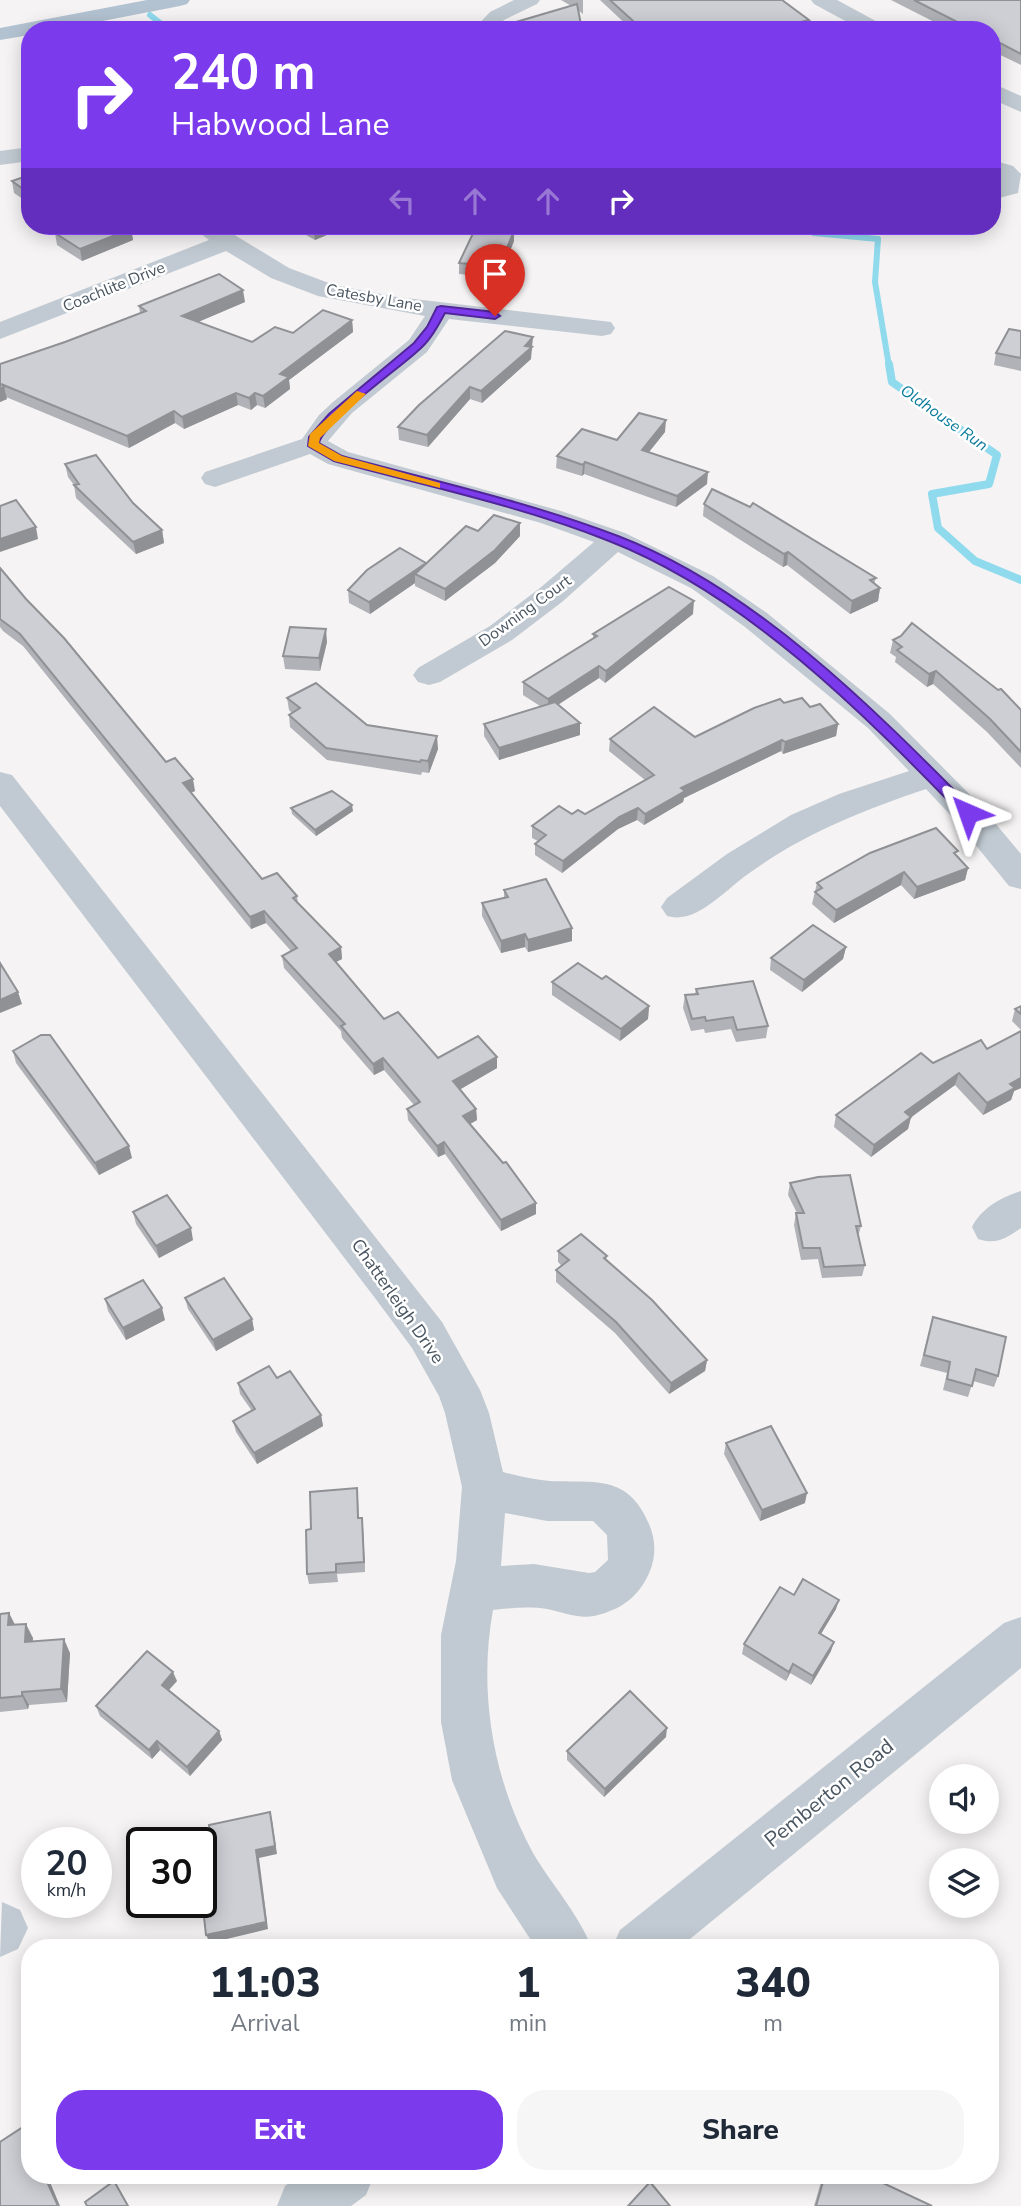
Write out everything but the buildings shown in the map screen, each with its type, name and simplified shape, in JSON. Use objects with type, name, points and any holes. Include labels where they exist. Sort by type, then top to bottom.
[{"type":"main road","points":[[0,20],[107,0]]},
{"type":"main road","points":[[69,21],[180,0]]},
{"type":"main road","points":[[0,34],[21,30]]},
{"type":"street","points":[[492,21],[530,0]]},
{"type":"street","points":[[821,0],[861,21]]},
{"type":"street","points":[[1001,95],[1021,105]]},
{"type":"street","points":[[0,158],[21,155]]},
{"type":"street","points":[[1001,192],[1013,184],[1006,167]]},
{"type":"street","name":"Catesby Lane","points":[[218,235],[280,273],[327,291],[372,301],[601,328]]},
{"type":"street","name":"Coachlite Drive","points":[[0,331],[228,241]]},
{"type":"street","points":[[313,444],[314,437],[333,417],[418,345],[432,328],[441,309]]},
{"type":"street","points":[[215,478],[313,444],[338,458],[551,517],[615,539],[702,582],[756,620],[879,721],[933,775],[1021,877]]},
{"type":"street","name":"Downing Court","points":[[429,675],[501,633],[551,595],[615,539]]},
{"type":"street","points":[[679,907],[734,864],[804,822],[933,775]]},
{"type":"street","name":"Chatterleigh Drive","points":[[0,783],[427,1335],[458,1390],[467,1413],[484,1487],[479,1561],[465,1636],[465,1722],[477,1780],[515,1870],[560,1939]]},
{"type":"street","points":[[473,1591],[522,1586],[576,1594],[597,1594],[613,1587],[629,1569],[633,1556],[632,1535],[621,1515],[599,1502],[584,1499],[548,1501],[484,1487]]},
{"type":"street","name":"Pemberton Road","points":[[649,1939],[1021,1639]]},
{"type":"street","points":[[306,2206],[334,2184]]},
{"type":"waterway","name":"Oldhouse Run","points":[[150,15],[158,21]]},
{"type":"waterway","name":"Oldhouse Run","points":[[835,235],[878,239],[875,282],[889,366]]},
{"type":"waterway","name":"Oldhouse Run","points":[[889,364],[892,382],[997,455],[989,484],[932,494],[938,528],[975,561],[1021,580]]},
{"type":"slow traffic","points":[[361,394],[333,417],[314,437],[313,444],[338,458],[436,485]]},
{"type":"route","points":[[495,316],[441,309],[432,328],[418,345],[333,417],[314,437],[313,444],[338,458],[551,517],[615,539],[702,582],[756,620],[879,721],[968,813]]}]
